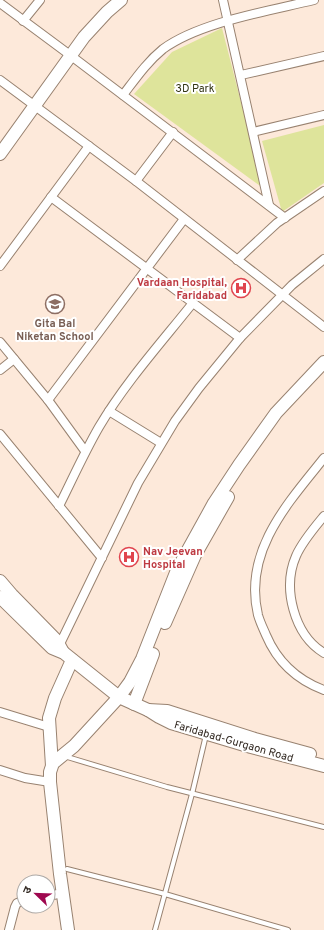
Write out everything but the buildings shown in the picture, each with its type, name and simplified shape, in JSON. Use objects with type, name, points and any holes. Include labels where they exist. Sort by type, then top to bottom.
[{"type":"street","points":[[24,21],[40,0]]},
{"type":"street","points":[[0,154],[70,54],[98,22],[121,0]]},
{"type":"street","points":[[223,0],[269,205]]},
{"type":"street","points":[[123,95],[144,67],[164,48],[190,34],[228,21],[314,0]]},
{"type":"street","points":[[0,3],[70,54],[285,218]]},
{"type":"street","points":[[241,76],[324,56]]},
{"type":"street","points":[[0,80],[136,181],[324,327]]},
{"type":"street","points":[[253,132],[324,114]]},
{"type":"street","points":[[136,181],[173,132]]},
{"type":"street","points":[[0,266],[89,146]]},
{"type":"street","points":[[237,260],[263,235],[324,191]]},
{"type":"street","points":[[51,197],[192,304],[240,338]]},
{"type":"street","points":[[48,400],[184,218]]},
{"type":"street","points":[[68,930],[50,782],[52,765],[49,727],[50,711],[63,652],[102,558],[138,483],[175,421],[199,388],[240,338],[292,284],[324,259]]},
{"type":"street","points":[[59,506],[85,451],[109,411],[132,379],[192,304]]},
{"type":"street","points":[[0,342],[48,400],[85,451]]},
{"type":"street","points":[[0,370],[14,358]]},
{"type":"street","points":[[52,765],[88,732],[119,697],[136,672],[177,570],[214,503],[238,465],[276,414],[324,362]]},
{"type":"street","points":[[134,704],[182,583],[195,555],[224,502],[243,472],[277,425],[299,398],[324,373]]},
{"type":"street","points":[[109,411],[161,443]]},
{"type":"street","points":[[0,434],[102,558]]},
{"type":"street","points":[[324,458],[286,506],[275,524],[258,562],[256,570],[255,598],[258,616],[272,648],[281,661],[294,673],[312,685],[324,690]]},
{"type":"street","points":[[324,516],[308,537],[296,557],[290,582],[292,602],[296,618],[306,635],[324,653]]},
{"type":"street","name":"Faridabad-Gurgaon Road","points":[[0,581],[63,652],[119,697],[148,710],[171,723],[206,735],[324,766]]},
{"type":"street","name":"Faridabad-Gurgaon Road","points":[[0,598],[47,643],[63,652]]},
{"type":"street","name":"Faridabad-Gurgaon Road","points":[[148,710],[167,710],[255,739],[324,758]]},
{"type":"street","points":[[0,712],[49,727]]},
{"type":"street","points":[[52,765],[57,771],[72,930]]},
{"type":"street","points":[[0,770],[25,778],[50,782]]},
{"type":"street","points":[[56,894],[63,893]]},
{"type":"street","points":[[10,930],[16,904]]},
{"type":"lane","points":[[155,930],[192,794],[206,735]]},
{"type":"lane","points":[[63,756],[192,794],[324,827]]},
{"type":"lane","points":[[67,869],[165,894],[288,930]]},
{"type":"green space","name":"3D Park","points":[[222,28],[263,188],[134,94],[172,52]]},
{"type":"green space","points":[[324,125],[324,183],[282,212],[262,141]]},
{"type":"place","name":"Vardaan Hospital, Faridabad","points":[[241,288]]},
{"type":"place","name":"Gita Bal Niketan School","points":[[55,304]]},
{"type":"place","name":"Nav Jeevan Hospital","points":[[129,557]]}]
